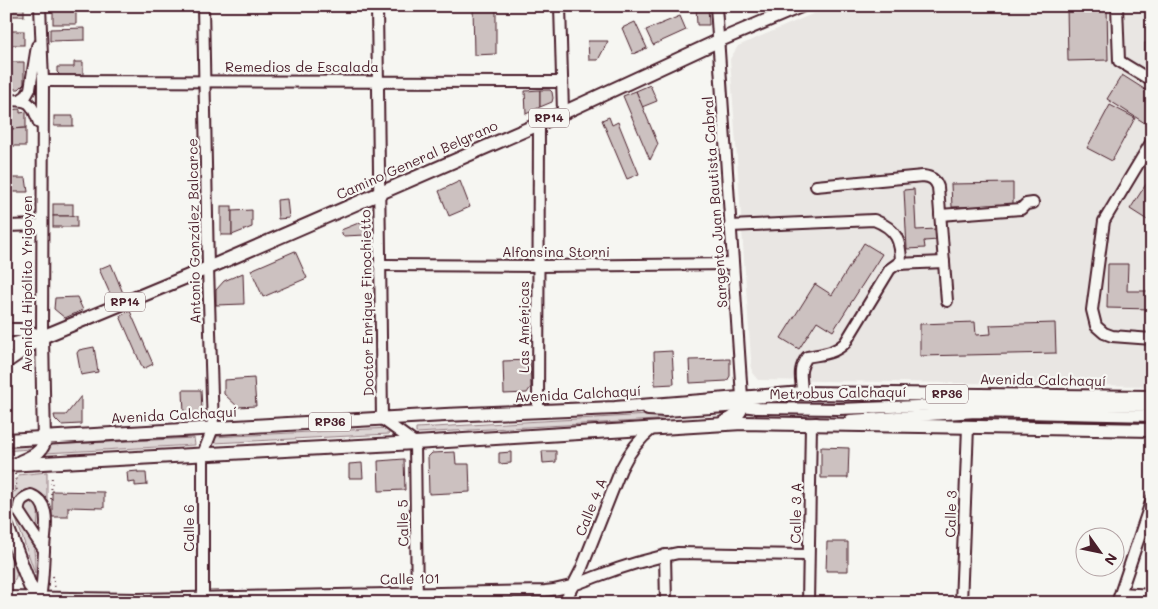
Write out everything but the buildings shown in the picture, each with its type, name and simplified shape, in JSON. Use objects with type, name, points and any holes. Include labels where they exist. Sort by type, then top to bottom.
[{"type":"main road","name":"Camino General Belgrano","points":[[6,346],[42,337],[208,268],[539,124],[801,6]]},
{"type":"main road","points":[[6,330],[22,330],[42,337]]},
{"type":"main road","name":"Camino General Belgrano","points":[[6,362],[42,337]]},
{"type":"main road","name":"Avenida Hipólito Yrigoyen","points":[[42,337],[44,437]]},
{"type":"main road","name":"Avenida Calchaquí","points":[[6,440],[742,401],[802,393],[1152,397]]},
{"type":"main road","points":[[721,424],[736,416],[742,401]]},
{"type":"main road","name":"RP36","points":[[10,465],[415,444],[721,424],[1152,430]]},
{"type":"main road","points":[[10,465],[40,451],[44,443],[44,437]]},
{"type":"main road","points":[[6,524],[30,586],[40,600]]},
{"type":"street","name":"Antonio González Balcarce","points":[[203,6],[213,428],[203,454]]},
{"type":"street","name":"Doctor Enrique Finochietto","points":[[377,6],[382,419]]},
{"type":"street","points":[[560,6],[563,112]]},
{"type":"street","name":"Sargento Juan Bautista Cabral","points":[[716,6],[742,401]]},
{"type":"street","points":[[1117,6],[1119,61],[1152,81]]},
{"type":"street","points":[[6,100],[20,100],[29,93],[40,12]]},
{"type":"street","name":"Avenida Hipólito Yrigoyen","points":[[40,12],[40,74],[43,81],[42,337]]},
{"type":"street","name":"Remedios de Escalada","points":[[43,81],[562,82]]},
{"type":"street","name":"Avenida Hipólito Yrigoyen","points":[[20,100],[27,101],[32,105],[42,130]]},
{"type":"street","name":"Las Américas","points":[[538,411],[539,124]]},
{"type":"street","points":[[1152,141],[1104,221],[1092,310],[1096,326],[1104,333],[1112,336],[1152,338]]},
{"type":"street","points":[[816,186],[923,176],[931,177],[936,181],[947,301]]},
{"type":"street","points":[[1021,209],[1024,205],[1026,194]]},
{"type":"street","points":[[940,215],[1021,209],[1026,204],[1033,203]]},
{"type":"street","points":[[730,226],[874,220],[885,224],[896,235],[901,247],[901,264]]},
{"type":"street","points":[[6,226],[41,225]]},
{"type":"street","points":[[802,393],[800,370],[807,357],[838,350],[845,343],[890,268],[897,264],[944,262]]},
{"type":"street","name":"Alfonsina Storni","points":[[379,265],[733,264]]},
{"type":"street","name":"Metrobus Calchaquí","points":[[742,401],[758,408],[839,409],[968,404],[1152,406]]},
{"type":"street","name":"Metrobus Calchaquí","points":[[811,424],[976,412],[1152,416]]},
{"type":"street","points":[[382,419],[415,444]]},
{"type":"street","name":"Calle 3 A","points":[[808,603],[811,424]]},
{"type":"street","name":"Calle 3","points":[[961,603],[968,427]]},
{"type":"street","name":"Calle 4 A","points":[[564,603],[573,586],[628,453],[653,428]]},
{"type":"street","name":"Calle 5","points":[[415,444],[417,598]]},
{"type":"street","name":"Calle 6","points":[[203,454],[203,600]]},
{"type":"street","points":[[40,600],[46,529],[45,512],[37,497],[31,495],[21,500],[18,505],[19,512],[44,550]]},
{"type":"street","points":[[1152,499],[1119,598],[1152,595]]},
{"type":"street","name":"Calle 101","points":[[6,597],[40,600],[417,598],[546,591],[573,586],[595,577],[665,555],[678,553],[808,556]]},
{"type":"street","points":[[665,555],[666,603]]},
{"type":"path","points":[[6,498],[17,494],[16,482]]},
{"type":"shaded area","points":[[831,6],[1152,6],[1152,386],[758,380],[752,373],[730,59],[738,46]]},
{"type":"shaded area","points":[[729,412],[668,417],[657,420],[416,433],[416,428]]},
{"type":"shaded area","points":[[389,428],[389,434],[214,443],[213,437]]},
{"type":"shaded area","points":[[194,438],[195,445],[45,453],[48,445]]},
{"type":"shaded area","points":[[36,445],[29,448],[6,452],[6,447]]},
{"type":"shaded area","points":[[47,472],[47,499],[36,491],[25,491],[17,497],[13,510],[6,500],[6,495],[16,491],[15,481],[18,475]]},
{"type":"shaded area","points":[[29,499],[39,504],[37,530],[23,514],[23,502]]},
{"type":"shaded area","points":[[16,519],[27,533],[34,549],[35,573]]},
{"type":"shaded area","points":[[6,539],[17,572],[16,578],[6,587]]}]
